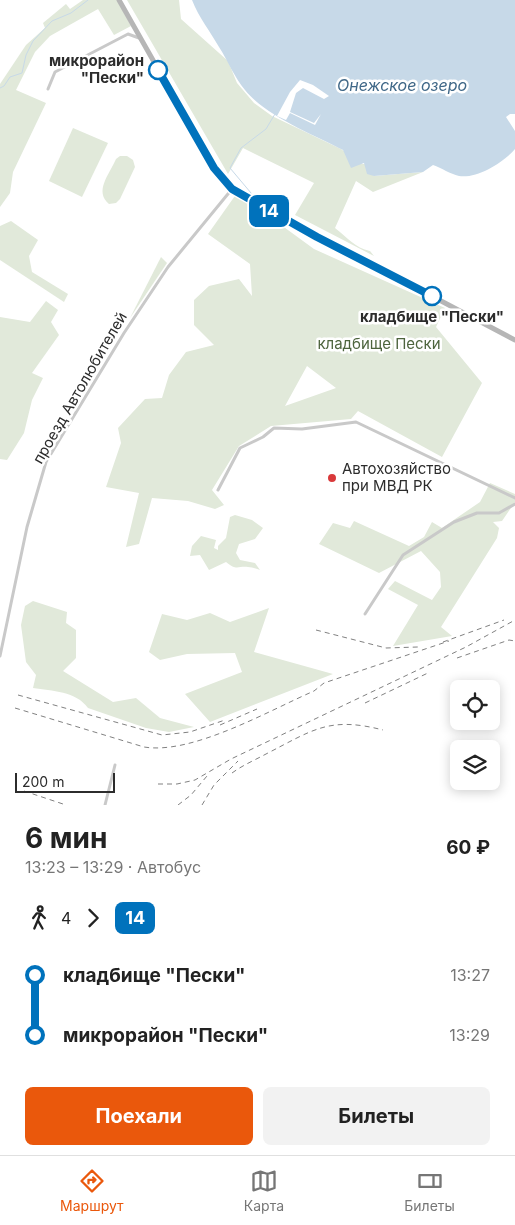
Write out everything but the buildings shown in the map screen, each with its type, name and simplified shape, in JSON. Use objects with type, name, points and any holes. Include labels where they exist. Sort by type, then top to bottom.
[{"type":"main road","points":[[119,0],[214,168],[232,189],[317,237],[515,340]]},
{"type":"street","points":[[48,89],[55,72],[128,34],[140,38]]},
{"type":"street","name":"проезд Автолюбителей","points":[[0,656],[27,527],[46,462],[124,333],[168,267],[232,189]]},
{"type":"street","points":[[218,490],[240,448],[263,437],[274,428],[302,429],[356,422],[515,498]]},
{"type":"street","points":[[365,614],[403,555],[454,522],[477,513],[499,513],[515,504]]},
{"type":"street","points":[[105,805],[115,765]]},
{"type":"green space","points":[[83,0],[117,0],[131,26],[114,35],[98,9],[50,36],[35,52],[16,90],[46,103],[13,172],[10,193],[0,207],[0,84],[26,45],[45,28],[43,23],[66,4],[70,9]]},
{"type":"green space","points":[[127,0],[179,0],[181,19],[228,61],[237,83],[254,103],[272,116],[341,149],[362,164],[365,164],[374,176],[423,172],[373,192],[356,181],[335,228],[355,245],[370,251],[374,256],[295,215],[314,183],[243,148],[228,174]]},
{"type":"green space","points":[[73,128],[108,143],[82,197],[49,181]]},
{"type":"green space","points":[[120,156],[127,156],[133,160],[135,167],[120,199],[116,203],[109,204],[103,194],[104,183],[116,159]]},
{"type":"green space","name":"кладбище Пески","points":[[237,193],[314,249],[445,308],[436,327],[482,383],[442,457],[358,411],[351,419],[271,426],[239,446],[212,490],[224,505],[215,509],[188,501],[152,498],[139,544],[126,547],[139,493],[106,487],[121,443],[118,428],[145,399],[162,398],[169,375],[186,352],[214,345],[194,325],[194,300],[209,286],[239,279],[252,296],[250,264],[208,234]],"holes":[[[307,366],[336,388],[285,406]]]},
{"type":"green space","points":[[11,221],[38,240],[29,256],[32,272],[68,294],[64,302],[0,260],[0,226]]},
{"type":"green space","points":[[161,257],[167,263],[130,318]]},
{"type":"green space","points":[[46,301],[58,310],[51,322],[59,335],[32,373],[43,378],[32,400],[24,433],[7,460],[0,459],[0,317],[30,322]]},
{"type":"green space","points":[[490,483],[515,494],[515,502],[502,521],[493,522],[499,528],[497,538],[441,627],[452,636],[393,646],[418,605],[388,589],[395,581],[432,600],[441,587],[440,572],[421,551],[379,573],[319,544],[333,523],[350,528],[354,521],[409,546],[424,537],[432,522],[442,528],[480,502]]},
{"type":"green space","points":[[235,515],[252,520],[263,528],[255,539],[239,544],[236,553],[240,560],[255,563],[260,570],[250,567],[235,567],[226,562],[209,570],[200,555],[190,556],[192,546],[201,536],[216,540],[214,548],[218,550],[218,546],[226,538],[230,517]]},
{"type":"green space","points":[[33,601],[67,612],[66,623],[76,630],[76,658],[63,671],[113,702],[136,698],[160,718],[194,727],[169,732],[146,728],[88,708],[83,702],[70,695],[33,688],[36,675],[26,662],[21,625],[25,606]]},
{"type":"green space","points":[[269,608],[254,652],[333,674],[210,722],[185,694],[242,672],[235,653],[187,654],[160,660],[149,652],[162,614],[187,620],[210,613],[230,622]]},
{"type":"water","name":"Онежское озеро","points":[[192,0],[515,0],[515,114],[510,114],[506,117],[515,131],[515,149],[490,168],[474,175],[466,176],[456,175],[433,165],[423,172],[374,176],[367,174],[364,163],[351,168],[343,150],[278,117],[254,100],[238,80],[201,19]]},
{"type":"pier","points":[[300,80],[313,85],[329,96],[324,99],[303,88],[296,93],[290,112],[314,123],[321,114],[315,125],[290,113],[286,120],[277,116],[290,92]]},
{"type":"waterway","points":[[0,88],[4,86],[10,77],[22,73],[26,55],[33,41],[52,21],[71,13],[88,0]]},
{"type":"waterway","points":[[251,193],[230,168],[241,148],[266,129],[275,114]]},
{"type":"railway","points":[[443,642],[504,620]]},
{"type":"railway","points":[[158,784],[177,784],[195,780],[231,759],[466,647],[515,620]]},
{"type":"railway","points":[[316,630],[386,648],[418,647]]},
{"type":"railway","points":[[457,658],[509,640],[515,641]]},
{"type":"railway","points":[[15,708],[144,747],[163,748],[207,738],[230,730],[314,691],[324,683],[449,641]]},
{"type":"railway","points":[[365,703],[430,672]]},
{"type":"railway","points":[[18,695],[162,735],[190,732],[225,720]]},
{"type":"railway","points":[[220,725],[257,709]]},
{"type":"railway","points":[[232,773],[297,738],[322,728],[349,724],[383,730]]},
{"type":"railway","points":[[202,805],[214,785],[238,761]]},
{"type":"railway","points":[[178,805],[191,795],[207,776]]},
{"type":"railway","points":[[24,791],[66,805]]},
{"type":"bus line","name":"14","points":[[158,70],[214,168],[222,180],[232,189],[317,237],[432,296]]},
{"type":"place","name":"микрорайон \"Пески\"","points":[[158,70]]},
{"type":"place","name":"кладбище \"Пески\"","points":[[432,296]]},
{"type":"place","name":"Автохозяйство при МВД РК","points":[[332,478]]}]
